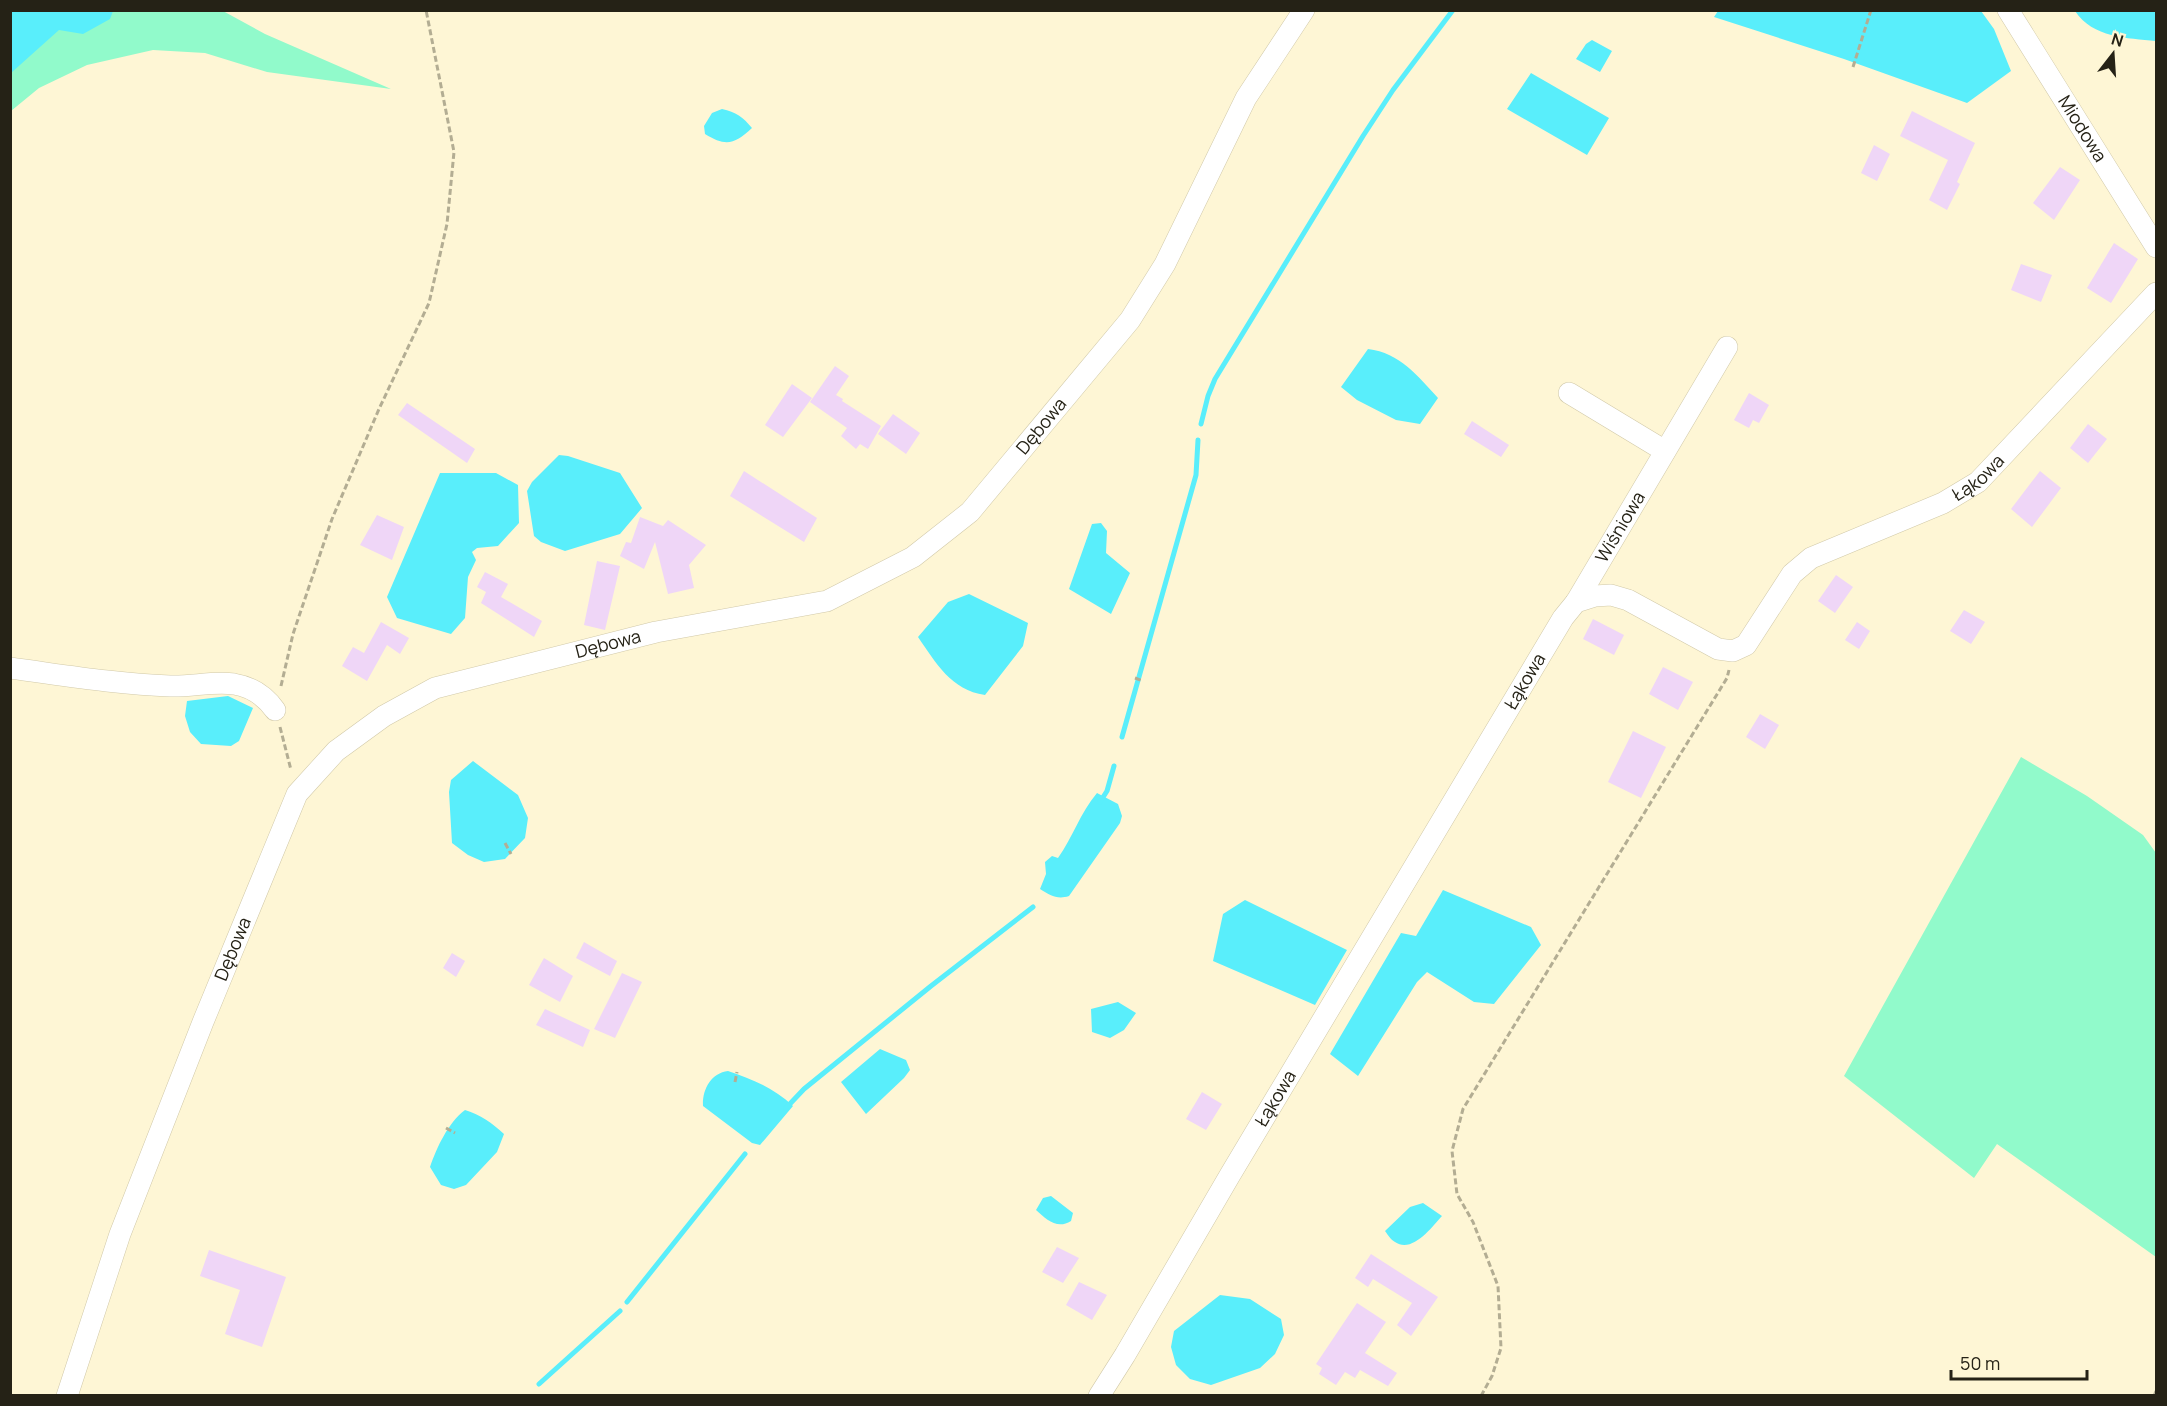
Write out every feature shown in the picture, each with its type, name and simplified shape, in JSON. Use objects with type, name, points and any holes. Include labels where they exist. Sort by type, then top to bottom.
[{"type":"street","name":"Dębowa","points":[[67,1395],[120,1234],[212,1000],[297,794],[336,751],[384,717],[435,688],[656,632],[827,601],[913,557],[970,512],[1130,320],[1165,264],[1246,98],[1304,10]]},
{"type":"street","name":"Miodowa","points":[[2008,10],[2157,247]]},
{"type":"street","name":"Łąkowa","points":[[1733,651],[1746,645],[1792,574],[1812,558],[1943,503],[1978,482],[2157,292]]},
{"type":"street","name":"Wiśniowa","points":[[1576,602],[1727,347]]},
{"type":"street","points":[[1569,393],[1665,451]]},
{"type":"street","points":[[1576,602],[1595,596],[1611,595],[1628,600],[1718,649],[1733,651]]},
{"type":"street","name":"Łąkowa","points":[[1099,1395],[1125,1355],[1551,638],[1576,602]]},
{"type":"street","points":[[10,668],[113,682],[172,687],[233,684],[266,697],[275,710]]},
{"type":"path","points":[[297,794],[275,710],[293,634],[332,519],[379,409],[429,303],[447,224],[454,152],[426,10]]},
{"type":"path","points":[[1853,67],[1871,10]]},
{"type":"path","points":[[1481,1395],[1492,1376],[1501,1348],[1498,1286],[1473,1222],[1457,1194],[1452,1151],[1463,1109],[1727,678],[1733,651]]},
{"type":"path","points":[[1135,678],[1143,681]]},
{"type":"path","points":[[505,843],[511,855]]},
{"type":"path","points":[[735,1082],[737,1072]]},
{"type":"path","points":[[446,1128],[455,1133]]},
{"type":"path","points":[[2154,1395],[2157,1391]]},
{"type":"green space","points":[[11,11],[223,11],[265,34],[391,89],[267,72],[205,53],[153,50],[87,65],[39,88],[11,111]]},
{"type":"green space","points":[[2021,757],[2087,796],[2143,835],[2156,853],[2156,1257],[1997,1144],[1974,1178],[1844,1076]]},
{"type":"water","points":[[11,10],[113,11],[110,19],[83,34],[59,30],[11,73]]},
{"type":"water","points":[[1718,11],[1981,11],[1994,29],[2011,71],[1967,103],[1844,59],[1714,17]]},
{"type":"water","points":[[2075,11],[2156,11],[2156,41],[2101,32],[2082,20]]},
{"type":"water","points":[[1592,40],[1612,51],[1600,72],[1576,59],[1586,44]]},
{"type":"water","points":[[1531,73],[1609,118],[1587,155],[1507,109]]},
{"type":"water","points":[[722,109],[739,116],[752,128],[740,138],[730,142],[719,141],[705,134],[704,126],[712,113]]},
{"type":"water","points":[[1368,349],[1399,360],[1416,374],[1438,398],[1420,424],[1396,420],[1357,400],[1341,387]]},
{"type":"water","points":[[559,455],[620,473],[642,508],[620,534],[565,551],[541,542],[534,536],[527,491],[532,482]]},
{"type":"water","points":[[440,473],[496,473],[518,485],[519,523],[498,546],[477,548],[472,552],[476,560],[468,577],[465,618],[451,634],[397,618],[387,597]]},
{"type":"water","points":[[1101,523],[1107,531],[1106,553],[1130,573],[1111,614],[1069,589],[1092,524]]},
{"type":"water","points":[[969,594],[1028,623],[1023,646],[985,695],[963,687],[945,674],[918,637],[948,602]]},
{"type":"water","points":[[228,696],[253,708],[239,741],[231,746],[201,744],[190,732],[185,716],[187,701]]},
{"type":"water","points":[[473,761],[518,795],[528,818],[525,838],[505,859],[484,862],[468,855],[452,843],[449,792],[451,780]]},
{"type":"water","points":[[1097,793],[1118,804],[1122,816],[1120,823],[1069,896],[1050,895],[1040,889],[1046,874],[1045,862],[1052,856],[1058,858]]},
{"type":"water","points":[[1443,890],[1531,927],[1541,945],[1494,1004],[1474,1002],[1427,972],[1417,982],[1358,1076],[1330,1054],[1401,933],[1416,936]]},
{"type":"water","points":[[1245,900],[1347,950],[1315,1005],[1213,961],[1223,914]]},
{"type":"water","points":[[1118,1002],[1136,1013],[1124,1030],[1110,1038],[1092,1032],[1091,1009]]},
{"type":"water","points":[[880,1049],[906,1060],[910,1070],[866,1114],[841,1082]]},
{"type":"water","points":[[728,1071],[762,1085],[793,1106],[760,1145],[752,1143],[703,1106],[704,1094],[709,1083],[717,1075]]},
{"type":"water","points":[[465,1110],[486,1119],[504,1134],[497,1152],[466,1185],[454,1189],[441,1185],[430,1167],[444,1136]]},
{"type":"water","points":[[1051,1196],[1073,1213],[1071,1221],[1056,1224],[1036,1210],[1043,1198]]},
{"type":"water","points":[[1423,1203],[1442,1216],[1415,1242],[1401,1245],[1394,1241],[1385,1231],[1410,1207]]},
{"type":"water","points":[[1220,1295],[1250,1299],[1281,1319],[1284,1335],[1275,1354],[1260,1368],[1211,1385],[1190,1379],[1176,1365],[1171,1347],[1174,1331]]},
{"type":"building","points":[[1912,111],[1975,143],[1957,182],[1960,184],[1947,210],[1929,200],[1948,160],[1900,136]]},
{"type":"building","points":[[1874,145],[1890,154],[1877,181],[1861,173]]},
{"type":"building","points":[[2060,167],[2080,180],[2054,220],[2033,203]]},
{"type":"building","points":[[2114,243],[2138,259],[2111,303],[2087,288]]},
{"type":"building","points":[[2021,264],[2052,275],[2041,302],[2011,290]]},
{"type":"building","points":[[835,366],[849,376],[836,395],[881,426],[868,449],[860,444],[856,449],[841,436],[847,428],[810,402]]},
{"type":"building","points":[[792,384],[812,398],[783,437],[765,425]]},
{"type":"building","points":[[1749,393],[1769,405],[1759,423],[1753,420],[1749,428],[1734,420]]},
{"type":"building","points":[[407,403],[475,449],[467,463],[398,415]]},
{"type":"building","points":[[893,414],[920,433],[906,454],[878,434]]},
{"type":"building","points":[[1472,421],[1509,445],[1501,457],[1464,434]]},
{"type":"building","points":[[2088,424],[2107,439],[2088,463],[2070,448]]},
{"type":"building","points":[[744,471],[817,518],[804,542],[730,496]]},
{"type":"building","points":[[2040,471],[2061,488],[2032,527],[2011,509]]},
{"type":"building","points":[[377,515],[404,527],[392,560],[360,545]]},
{"type":"building","points":[[640,517],[663,526],[668,520],[706,545],[689,565],[694,588],[668,594],[655,542],[644,569],[620,556],[626,542],[631,543]]},
{"type":"building","points":[[597,561],[620,566],[605,630],[584,625]]},
{"type":"building","points":[[485,572],[508,584],[501,597],[542,621],[534,637],[481,603],[486,592],[477,587]]},
{"type":"building","points":[[1836,575],[1853,587],[1835,613],[1818,601]]},
{"type":"building","points":[[1964,610],[1985,622],[1971,644],[1950,631]]},
{"type":"building","points":[[1593,619],[1624,635],[1614,655],[1583,639]]},
{"type":"building","points":[[381,622],[409,638],[400,654],[387,645],[367,681],[342,666],[353,647],[364,653]]},
{"type":"building","points":[[1857,622],[1870,631],[1859,649],[1845,640]]},
{"type":"building","points":[[1663,667],[1693,682],[1678,710],[1649,694]]},
{"type":"building","points":[[1760,714],[1779,725],[1765,749],[1746,737]]},
{"type":"building","points":[[1633,731],[1666,747],[1641,798],[1608,782]]},
{"type":"building","points":[[584,942],[617,961],[610,976],[576,958]]},
{"type":"building","points":[[452,953],[465,961],[456,977],[443,968]]},
{"type":"building","points":[[544,958],[573,976],[560,1002],[529,985]]},
{"type":"building","points":[[622,973],[642,982],[615,1038],[594,1029]]},
{"type":"building","points":[[545,1009],[590,1030],[583,1047],[536,1025]]},
{"type":"building","points":[[1202,1092],[1222,1104],[1206,1130],[1186,1119]]},
{"type":"building","points":[[1057,1247],[1079,1258],[1063,1283],[1042,1272]]},
{"type":"building","points":[[209,1250],[286,1277],[262,1347],[225,1334],[240,1290],[200,1276]]},
{"type":"building","points":[[1371,1254],[1438,1297],[1411,1336],[1397,1325],[1412,1303],[1373,1279],[1368,1287],[1355,1278]]},
{"type":"building","points":[[1079,1282],[1107,1295],[1092,1320],[1066,1305]]},
{"type":"building","points":[[1357,1303],[1386,1322],[1365,1353],[1397,1373],[1388,1386],[1360,1370],[1355,1378],[1345,1372],[1336,1385],[1319,1374],[1322,1368],[1316,1364]]},
{"type":"waterway","points":[[1201,424],[1215,379],[1363,136],[1393,90],[1453,10]]},
{"type":"waterway","points":[[1122,737],[1196,475],[1198,440]]},
{"type":"waterway","points":[[1100,802],[1107,791],[1114,766]]},
{"type":"waterway","points":[[786,1108],[804,1089],[1033,907]]},
{"type":"waterway","points":[[627,1302],[745,1154]]},
{"type":"waterway","points":[[539,1384],[620,1311]]}]
